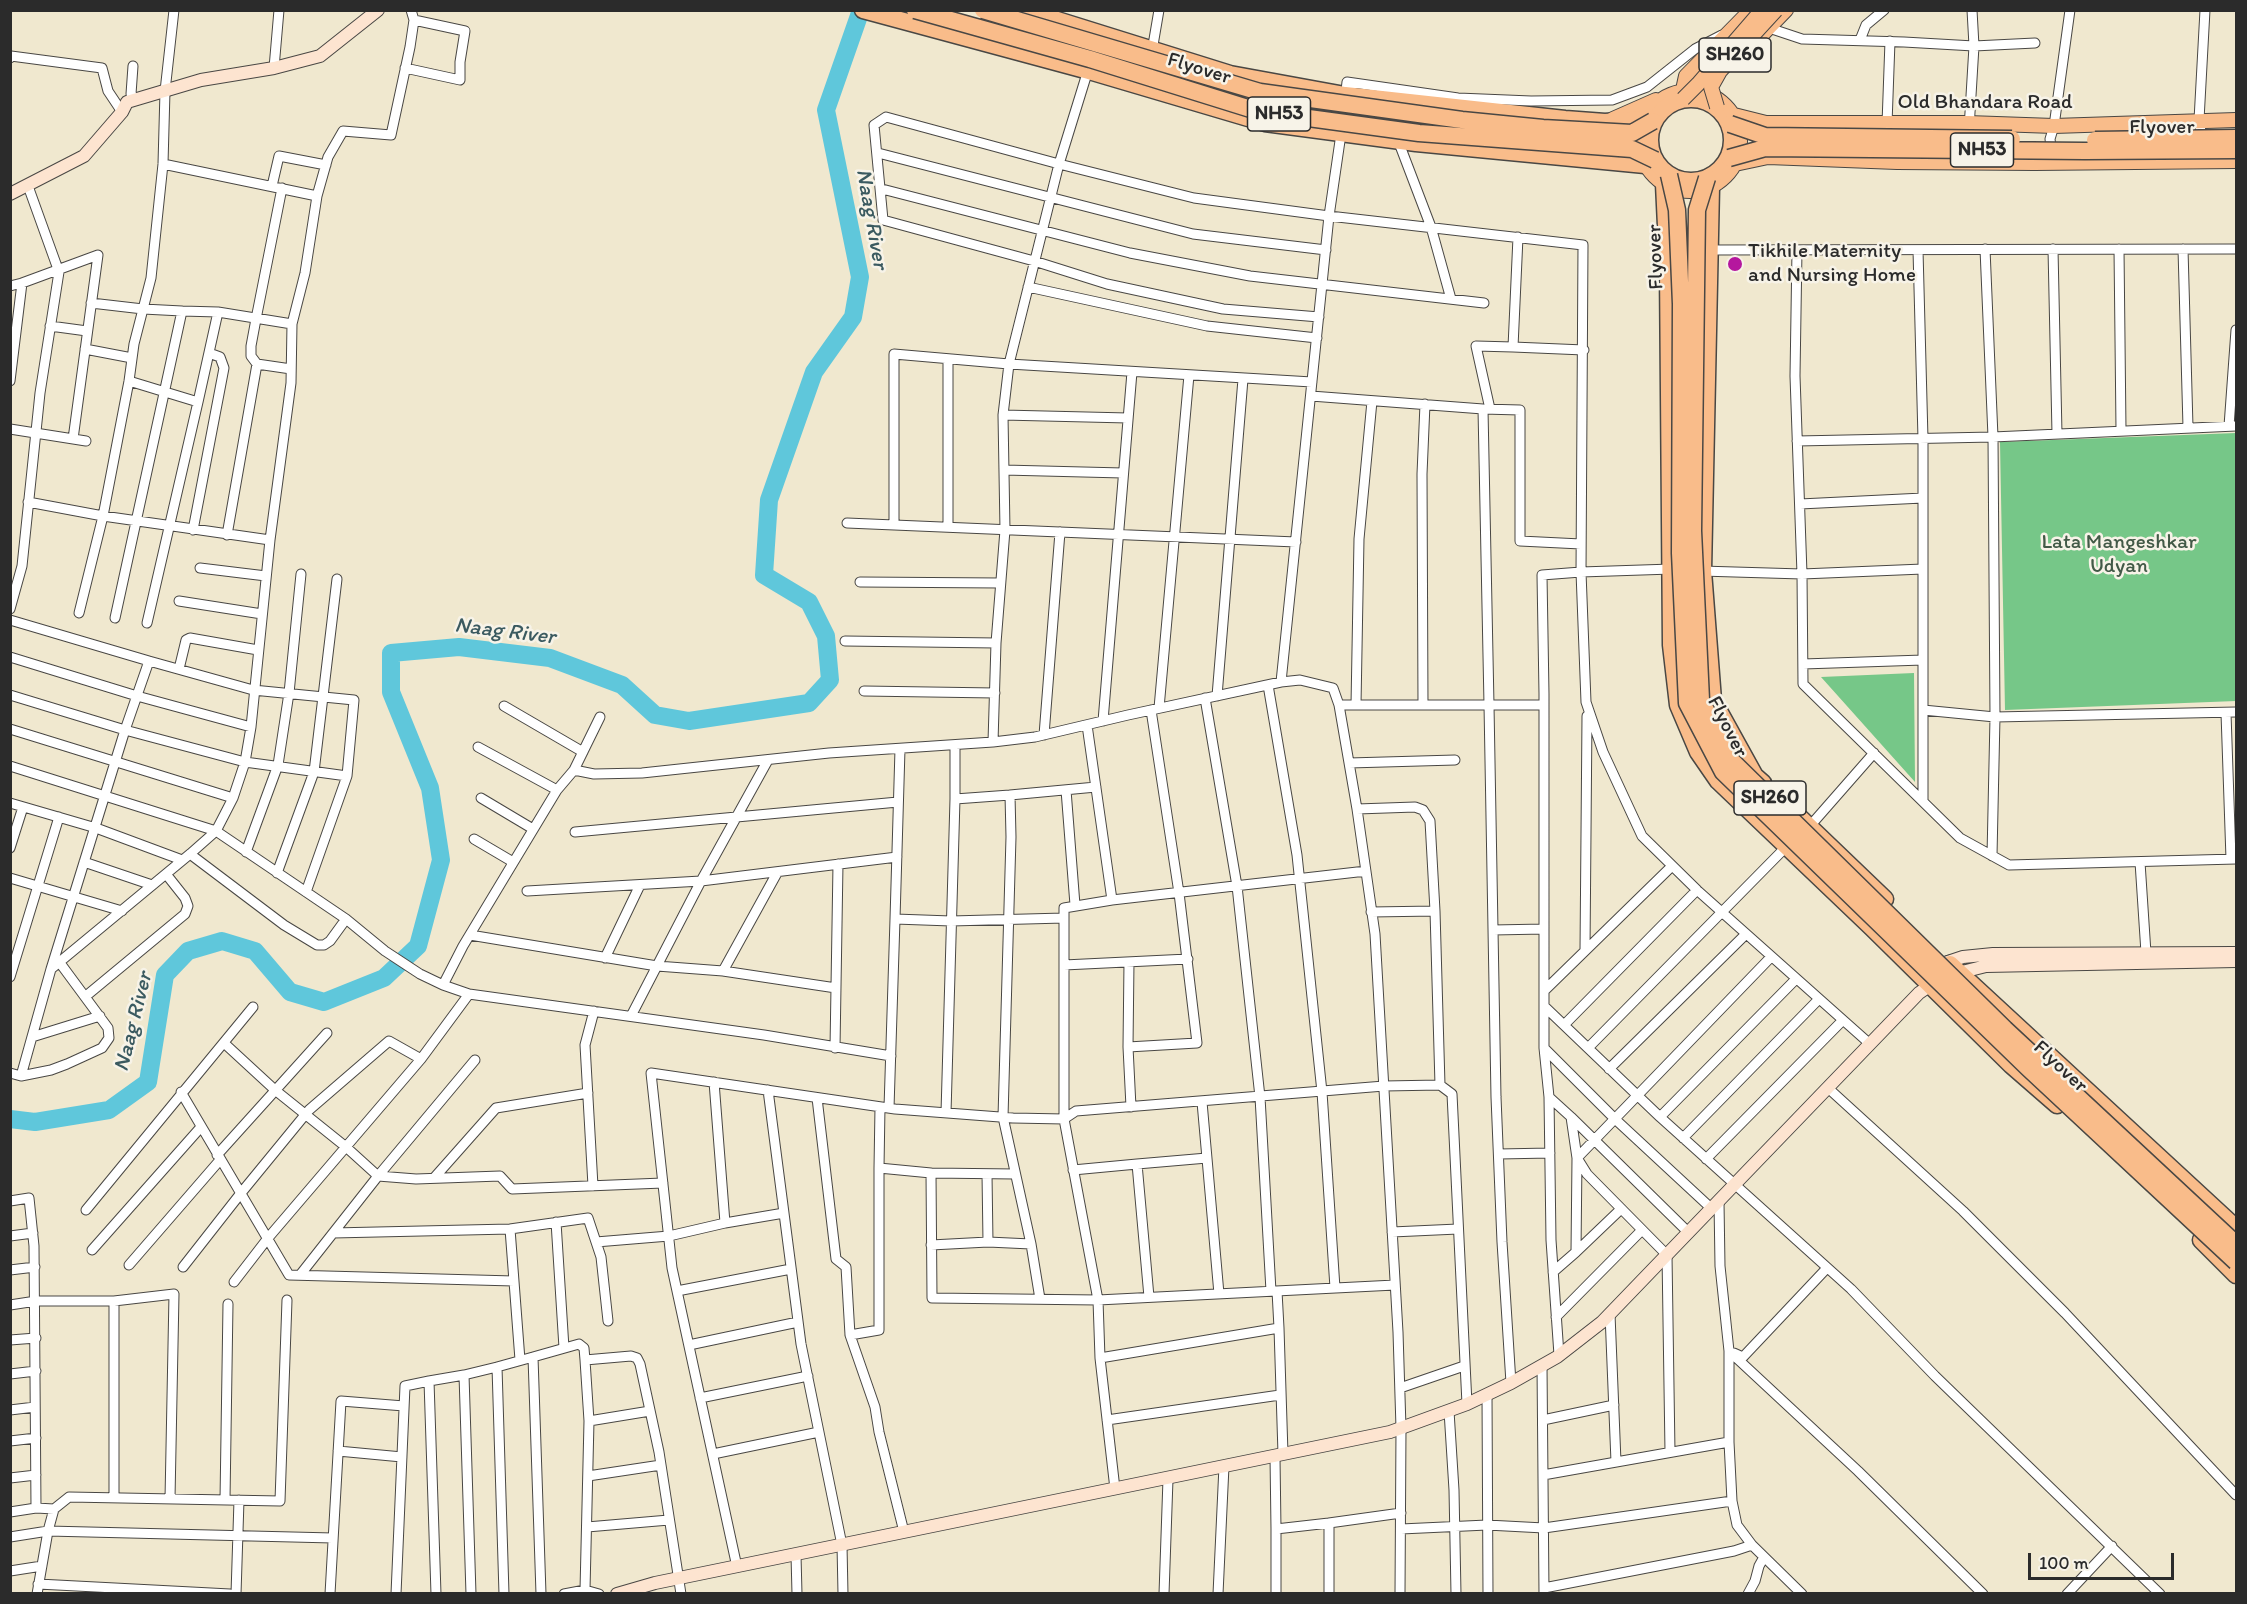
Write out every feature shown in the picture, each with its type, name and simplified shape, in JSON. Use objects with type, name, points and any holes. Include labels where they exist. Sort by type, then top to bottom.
[{"type":"highway","name":"NH53","points":[[863,10],[1089,71],[1265,123],[1416,143],[1650,163]]},
{"type":"highway","name":"Flyover","points":[[915,10],[1090,59],[1257,111],[1419,133],[1632,149],[1650,163],[1667,180],[1677,210],[1681,304],[1680,553],[1688,703],[1723,772],[2028,1068],[2236,1262]]},
{"type":"highway","name":"Flyover","points":[[983,10],[1260,92],[1451,118],[1543,128],[1632,133],[1671,103],[1684,88]]},
{"type":"highway","name":"NH53","points":[[1025,10],[1230,74],[1345,95],[1605,122],[1648,120]]},
{"type":"highway","points":[[1684,88],[1695,98],[1718,103],[1732,120],[1732,161]]},
{"type":"highway","points":[[1525,152],[1528,115]]},
{"type":"highway","points":[[1648,120],[1650,163]]},
{"type":"highway","name":"Flyover","points":[[1732,120],[1765,136],[2081,140],[2236,138]]},
{"type":"highway","name":"Flyover","points":[[2236,150],[1765,148],[1723,166],[1709,182],[1697,210],[1693,531],[1701,700],[1731,760],[2005,1029],[2236,1244]]},
{"type":"highway","points":[[1709,182],[1667,180],[1671,645],[1678,705],[1698,752],[1718,781],[1785,848],[2011,1065],[2075,1120],[2236,1275]]},
{"type":"highway","name":"SH260","points":[[1709,182],[1703,571],[1713,700],[1755,776],[1810,826],[1953,967],[2236,1228]]},
{"type":"main road","points":[[1605,122],[1684,88],[1751,10]]},
{"type":"main road","name":"SH260","points":[[1684,88],[1698,84],[1762,10]]},
{"type":"main road","name":"SH260","points":[[1718,103],[1711,87],[1720,71],[1776,10]]},
{"type":"main road","name":"SH260","points":[[1718,103],[1716,85],[1786,10]]},
{"type":"main road","name":"Old Bhandara Road","points":[[1732,120],[1766,123],[1968,123],[2054,126],[2236,120]]},
{"type":"main road","name":"NH53","points":[[1732,161],[1768,157],[1897,162],[2236,161]]},
{"type":"street","points":[[79,613],[103,516],[132,358],[151,278],[163,164],[165,91],[174,10]]},
{"type":"street","points":[[274,68],[279,10]]},
{"type":"street","points":[[10,194],[84,156],[122,112],[127,102],[201,80],[274,68],[320,56],[378,10]]},
{"type":"street","points":[[1152,51],[1159,10]]},
{"type":"street","points":[[1860,40],[1866,25],[1884,10]]},
{"type":"street","points":[[1970,161],[1968,123],[1974,46],[1972,10]]},
{"type":"street","points":[[2054,162],[2050,139],[2054,126],[2070,10]]},
{"type":"street","points":[[2205,10],[2199,120],[2206,161]]},
{"type":"street","points":[[51,969],[216,831],[233,798],[245,762],[251,727],[253,690],[291,369],[292,324],[305,273],[317,196],[328,157],[343,132],[391,135],[399,104],[412,15],[465,31],[460,62],[460,80],[405,68]]},
{"type":"street","points":[[1769,28],[1802,39],[1974,46],[2035,43]]},
{"type":"street","points":[[1281,682],[1329,216],[1347,82],[1458,98],[1531,101],[1612,100],[1647,87],[1695,49],[1731,31]]},
{"type":"street","points":[[993,742],[996,643],[1005,530],[1003,416],[1009,364],[1059,164],[1089,71],[1091,32]]},
{"type":"street","points":[[1887,124],[1890,41]]},
{"type":"street","points":[[10,58],[11,56],[102,68],[108,91],[122,112]]},
{"type":"street","points":[[133,66],[131,94],[135,100]]},
{"type":"street","points":[[1319,317],[1223,309],[1107,284],[1034,261],[883,220],[882,189],[874,125],[886,117],[1194,198],[1329,216],[1583,244],[1581,572],[1588,706],[1585,951]]},
{"type":"street","points":[[1341,134],[1399,143],[1431,227],[1451,299]]},
{"type":"street","points":[[878,153],[1193,234],[1326,250]]},
{"type":"street","points":[[272,186],[279,156],[326,165]]},
{"type":"street","points":[[163,164],[317,196]]},
{"type":"street","points":[[10,609],[22,566],[36,433],[59,268],[28,186]]},
{"type":"street","points":[[282,188],[251,346],[251,356],[258,364],[291,369]]},
{"type":"street","points":[[882,189],[1130,253],[1250,276],[1484,303]]},
{"type":"street","points":[[1513,347],[1518,237]]},
{"type":"street","points":[[1985,249],[1993,437],[1995,717],[1992,856]]},
{"type":"street","points":[[2053,249],[2057,434]]},
{"type":"street","points":[[2118,249],[2121,430]]},
{"type":"street","points":[[2183,249],[2188,427]]},
{"type":"street","points":[[1709,250],[2236,249]]},
{"type":"street","points":[[1797,250],[1795,376],[1802,574],[1803,684],[1960,838],[2009,865],[2234,859],[2226,712]]},
{"type":"street","points":[[1918,250],[1923,439],[1923,801]]},
{"type":"street","points":[[10,286],[98,255],[73,439]]},
{"type":"street","points":[[10,381],[22,282]]},
{"type":"street","points":[[1028,287],[1207,326],[1317,338]]},
{"type":"street","points":[[91,303],[143,309],[218,312],[292,324]]},
{"type":"street","points":[[115,618],[182,311]]},
{"type":"street","points":[[147,623],[218,312]]},
{"type":"street","points":[[50,326],[87,331]]},
{"type":"street","points":[[1797,441],[1993,437],[2233,426],[2236,330]]},
{"type":"street","points":[[1511,1383],[1502,1242],[1493,930],[1486,409],[1476,346],[1584,350]]},
{"type":"street","points":[[85,349],[132,358]]},
{"type":"street","points":[[193,530],[224,368],[220,357],[209,353]]},
{"type":"street","points":[[894,525],[894,354],[948,360],[1312,382]]},
{"type":"street","points":[[948,360],[948,527]]},
{"type":"street","points":[[227,535],[258,364]]},
{"type":"street","points":[[1103,721],[1132,372]]},
{"type":"street","points":[[1128,1047],[1197,1042],[1155,709],[1176,537],[1189,375]]},
{"type":"street","points":[[1217,696],[1244,379]]},
{"type":"street","points":[[129,381],[198,402]]},
{"type":"street","points":[[1311,396],[1520,410],[1520,540],[1581,544]]},
{"type":"street","points":[[1356,705],[1359,539],[1372,400]]},
{"type":"street","points":[[1423,705],[1422,474],[1425,404]]},
{"type":"street","points":[[1003,416],[1128,417]]},
{"type":"street","points":[[10,429],[86,441]]},
{"type":"street","points":[[1004,470],[1123,473]]},
{"type":"street","points":[[1800,504],[1923,498]]},
{"type":"street","points":[[28,502],[103,516],[270,540]]},
{"type":"street","points":[[847,523],[1296,542]]},
{"type":"street","points":[[1044,735],[1060,532]]},
{"type":"street","points":[[200,568],[266,576]]},
{"type":"street","points":[[1559,1355],[1553,1272],[1549,1097],[1544,1048],[1542,575],[1669,568],[1802,574],[1923,569]]},
{"type":"street","points":[[246,852],[278,765],[289,693],[301,574]]},
{"type":"street","points":[[278,873],[314,772],[337,579]]},
{"type":"street","points":[[860,582],[1000,584]]},
{"type":"street","points":[[178,601],[262,614]]},
{"type":"street","points":[[10,620],[253,690],[354,700],[347,776],[306,892]]},
{"type":"street","points":[[179,669],[186,640],[190,638],[258,650]]},
{"type":"street","points":[[844,641],[996,643]]},
{"type":"street","points":[[10,657],[137,696],[251,727]]},
{"type":"street","points":[[1803,664],[1923,660]]},
{"type":"street","points":[[21,1076],[84,861],[149,661]]},
{"type":"street","points":[[574,770],[594,774],[642,773],[768,760],[993,742],[1044,735],[1281,682],[1300,680],[1333,688],[1339,705],[1357,809],[1375,934],[1400,1388],[1400,1593]]},
{"type":"street","points":[[1268,685],[1300,878],[1322,1092],[1335,1288]]},
{"type":"street","points":[[864,691],[995,693]]},
{"type":"street","points":[[10,695],[125,730],[245,762],[347,776]]},
{"type":"street","points":[[1205,698],[1237,886],[1260,1097],[1274,1291],[1279,1328],[1276,1593]]},
{"type":"street","points":[[1339,705],[1544,705]]},
{"type":"street","points":[[504,706],[583,752]]},
{"type":"street","points":[[1588,706],[1603,752],[1642,836],[1721,912],[1870,1044]]},
{"type":"street","points":[[1923,710],[1995,717],[2236,712]]},
{"type":"street","points":[[443,985],[556,790],[574,770],[600,717]]},
{"type":"street","points":[[1087,725],[1112,900]]},
{"type":"street","points":[[10,729],[233,798]]},
{"type":"street","points":[[946,1113],[955,745]]},
{"type":"street","points":[[478,747],[556,790]]},
{"type":"street","points":[[850,1335],[879,1330],[879,1168],[891,1056],[900,749]]},
{"type":"street","points":[[1810,826],[1874,753]]},
{"type":"street","points":[[631,1016],[701,881],[768,760]]},
{"type":"street","points":[[1349,763],[1455,760]]},
{"type":"street","points":[[10,766],[216,831],[346,919],[385,951],[420,974],[468,994],[764,1035],[891,1056]]},
{"type":"street","points":[[955,799],[1096,787]]},
{"type":"street","points":[[1066,790],[1075,905]]},
{"type":"street","points":[[1010,795],[1011,837],[1003,1117],[1031,1244],[1040,1299]]},
{"type":"street","points":[[481,798],[533,829]]},
{"type":"street","points":[[575,831],[898,802]]},
{"type":"street","points":[[10,803],[186,857],[317,945],[324,945],[330,940],[346,919]]},
{"type":"street","points":[[10,848],[23,807]]},
{"type":"street","points":[[1357,809],[1415,807],[1423,810],[1430,821],[1440,1085]]},
{"type":"street","points":[[10,977],[59,817]]},
{"type":"street","points":[[474,839],[513,862]]},
{"type":"street","points":[[1588,1048],[1785,848]]},
{"type":"street","points":[[527,891],[701,881],[897,857]]},
{"type":"street","points":[[84,861],[152,885]]},
{"type":"street","points":[[2140,862],[2146,953]]},
{"type":"street","points":[[835,1048],[838,864]]},
{"type":"street","points":[[1544,991],[1672,866]]},
{"type":"street","points":[[1115,1489],[1100,1358],[1098,1300],[1064,1119],[1064,909],[1075,905],[1112,900],[1366,871]]},
{"type":"street","points":[[723,971],[777,873]]},
{"type":"street","points":[[86,996],[185,914],[188,906],[185,898],[166,874]]},
{"type":"street","points":[[10,878],[122,911]]},
{"type":"street","points":[[605,958],[640,885]]},
{"type":"street","points":[[1564,1025],[1697,890]]},
{"type":"street","points":[[1371,912],[1435,911]]},
{"type":"street","points":[[895,919],[951,921],[1064,918]]},
{"type":"street","points":[[1493,930],[1544,929]]},
{"type":"street","points":[[1609,1069],[1746,934]]},
{"type":"street","points":[[470,935],[657,966],[723,971],[836,988]]},
{"type":"street","points":[[1953,967],[1963,957],[1993,954],[2236,953]]},
{"type":"street","points":[[1577,1158],[1771,957]]},
{"type":"street","points":[[1064,965],[1188,959]]},
{"type":"street","points":[[617,1593],[796,1554],[1168,1479],[1401,1428],[1467,1404],[1511,1383],[1559,1355],[1610,1314],[1870,1044],[1924,979],[1953,967],[2236,961]]},
{"type":"street","points":[[1128,962],[1131,1107]]},
{"type":"street","points":[[10,1073],[21,1076],[51,1070],[102,1048],[110,1038],[108,1028],[100,1016],[60,963]]},
{"type":"street","points":[[1660,1117],[1796,979]]},
{"type":"street","points":[[234,1282],[268,1238],[421,1059],[468,994]]},
{"type":"street","points":[[1683,1138],[1819,999]]},
{"type":"street","points":[[1544,1006],[1660,1117],[1851,1289],[1935,1376],[2160,1593]]},
{"type":"street","points":[[86,1210],[253,1007]]},
{"type":"street","points":[[593,1186],[585,1045],[594,1011]]},
{"type":"street","points":[[32,1037],[100,1016]]},
{"type":"street","points":[[1706,1159],[1843,1020]]},
{"type":"street","points":[[129,1265],[275,1090],[327,1033]]},
{"type":"street","points":[[183,1267],[306,1114],[389,1041],[421,1059]]},
{"type":"street","points":[[224,1044],[378,1176],[434,1178],[500,1176],[512,1189],[663,1183]]},
{"type":"street","points":[[1544,1048],[1615,1119],[1715,1206],[1729,1351],[1729,1442],[1732,1501],[1737,1524],[1752,1545],[1802,1593]]},
{"type":"street","points":[[300,1275],[378,1176],[475,1060]]},
{"type":"street","points":[[737,1567],[677,1291],[651,1073],[884,1107],[1003,1117],[1064,1119],[1076,1111],[1384,1086],[1440,1085],[1452,1094],[1467,1404]]},
{"type":"street","points":[[714,1082],[725,1223]]},
{"type":"street","points":[[1828,1088],[1963,1211],[2065,1313],[2236,1495]]},
{"type":"street","points":[[768,1090],[798,1322],[842,1545],[843,1593]]},
{"type":"street","points":[[181,1092],[289,1275],[514,1281]]},
{"type":"street","points":[[434,1178],[496,1108],[588,1093]]},
{"type":"street","points":[[1549,1097],[1689,1233]]},
{"type":"street","points":[[817,1098],[836,1259],[846,1267],[850,1335],[875,1407],[904,1532]]},
{"type":"street","points":[[1202,1102],[1219,1294]]},
{"type":"street","points":[[1571,1117],[1577,1158],[1576,1252]]},
{"type":"street","points":[[92,1250],[201,1127]]},
{"type":"street","points":[[1499,1154],[1550,1153]]},
{"type":"street","points":[[1073,1170],[1207,1158]]},
{"type":"street","points":[[1577,1158],[1587,1174],[1667,1255],[1670,1452]]},
{"type":"street","points":[[1137,1164],[1149,1297]]},
{"type":"street","points":[[879,1168],[931,1173],[1015,1174]]},
{"type":"street","points":[[931,1173],[932,1298],[1098,1300],[1395,1285]]},
{"type":"street","points":[[987,1174],[988,1242]]},
{"type":"street","points":[[10,1201],[29,1198],[33,1233],[36,1301],[36,1508]]},
{"type":"street","points":[[1553,1272],[1621,1209]]},
{"type":"street","points":[[596,1242],[669,1236],[784,1213]]},
{"type":"street","points":[[333,1233],[510,1229],[588,1218],[601,1257],[608,1321]]},
{"type":"street","points":[[556,1222],[564,1348]]},
{"type":"street","points":[[510,1229],[520,1360]]},
{"type":"street","points":[[1392,1232],[1458,1229]]},
{"type":"street","points":[[1556,1317],[1642,1230]]},
{"type":"street","points":[[10,1236],[33,1233]]},
{"type":"street","points":[[932,1245],[988,1242],[1031,1244]]},
{"type":"street","points":[[10,1270],[35,1267]]},
{"type":"street","points":[[1729,1351],[1743,1357],[1827,1268]]},
{"type":"street","points":[[677,1291],[791,1269]]},
{"type":"street","points":[[10,1305],[36,1301],[114,1301],[174,1294],[170,1499]]},
{"type":"street","points":[[230,1593],[38,1589],[54,1509],[69,1497],[280,1501],[287,1300]]},
{"type":"street","points":[[114,1301],[114,1498]]},
{"type":"street","points":[[225,1500],[228,1304]]},
{"type":"street","points":[[1610,1314],[1616,1462]]},
{"type":"street","points":[[689,1345],[798,1322]]},
{"type":"street","points":[[1100,1358],[1279,1328]]},
{"type":"street","points":[[10,1340],[36,1338]]},
{"type":"street","points":[[396,1593],[405,1386],[464,1375],[582,1345],[589,1421],[585,1590]]},
{"type":"street","points":[[1729,1351],[1858,1471],[1983,1593]]},
{"type":"street","points":[[585,1360],[631,1356],[637,1358],[640,1364],[661,1465],[681,1593]]},
{"type":"street","points":[[533,1357],[541,1593]]},
{"type":"street","points":[[1542,1365],[1544,1591],[1734,1551],[1752,1545]]},
{"type":"street","points":[[1400,1388],[1464,1366]]},
{"type":"street","points":[[497,1367],[504,1593]]},
{"type":"street","points":[[10,1374],[36,1371]]},
{"type":"street","points":[[464,1375],[471,1593]]},
{"type":"street","points":[[700,1398],[808,1376]]},
{"type":"street","points":[[429,1381],[436,1593]]},
{"type":"street","points":[[1487,1394],[1488,1593]]},
{"type":"street","points":[[1107,1420],[1280,1395]]},
{"type":"street","points":[[330,1593],[341,1401],[404,1406]]},
{"type":"street","points":[[1543,1420],[1614,1405]]},
{"type":"street","points":[[10,1410],[35,1407]]},
{"type":"street","points":[[1449,1411],[1454,1490],[1456,1593]]},
{"type":"street","points":[[589,1421],[650,1412]]},
{"type":"street","points":[[713,1454],[819,1432]]},
{"type":"street","points":[[10,1441],[36,1438]]},
{"type":"street","points":[[1543,1475],[1729,1442]]},
{"type":"street","points":[[338,1451],[402,1457]]},
{"type":"street","points":[[588,1476],[661,1465]]},
{"type":"street","points":[[1218,1593],[1224,1466]]},
{"type":"street","points":[[10,1479],[36,1475]]},
{"type":"street","points":[[1164,1593],[1168,1479]]},
{"type":"street","points":[[236,1593],[239,1500]]},
{"type":"street","points":[[1401,1530],[1487,1525],[1544,1528],[1732,1501]]},
{"type":"street","points":[[10,1512],[36,1508],[54,1509]]},
{"type":"street","points":[[1276,1530],[1401,1513]]},
{"type":"street","points":[[587,1527],[669,1520]]},
{"type":"street","points":[[1329,1523],[1329,1593]]},
{"type":"street","points":[[10,1537],[48,1531],[333,1538]]},
{"type":"street","points":[[2067,1593],[2112,1546]]},
{"type":"street","points":[[796,1554],[797,1593]]},
{"type":"street","points":[[1748,1593],[1764,1557]]},
{"type":"street","points":[[10,1571],[42,1566]]},
{"type":"street","points":[[564,1593],[585,1590],[599,1593]]},
{"type":"green space","name":"Lata Mangeshkar Udyan","points":[[2236,433],[2236,701],[2005,710],[2000,442]]},
{"type":"green space","points":[[1914,673],[1915,782],[1821,677]]},
{"type":"waterway","name":"Naag River","points":[[10,1119],[35,1122],[109,1110],[148,1082],[165,975],[188,951],[222,941],[255,951],[290,992],[324,1002],[384,978],[418,946],[441,860],[430,788],[391,692],[391,653],[459,647],[550,658],[622,685],[655,715],[689,721],[809,703],[830,680],[826,636],[809,602],[764,575],[769,500],[814,372],[853,317],[860,277],[826,110],[861,10]]},
{"type":"place","name":"Tikhile Maternity and Nursing Home","points":[[1735,264]]}]
